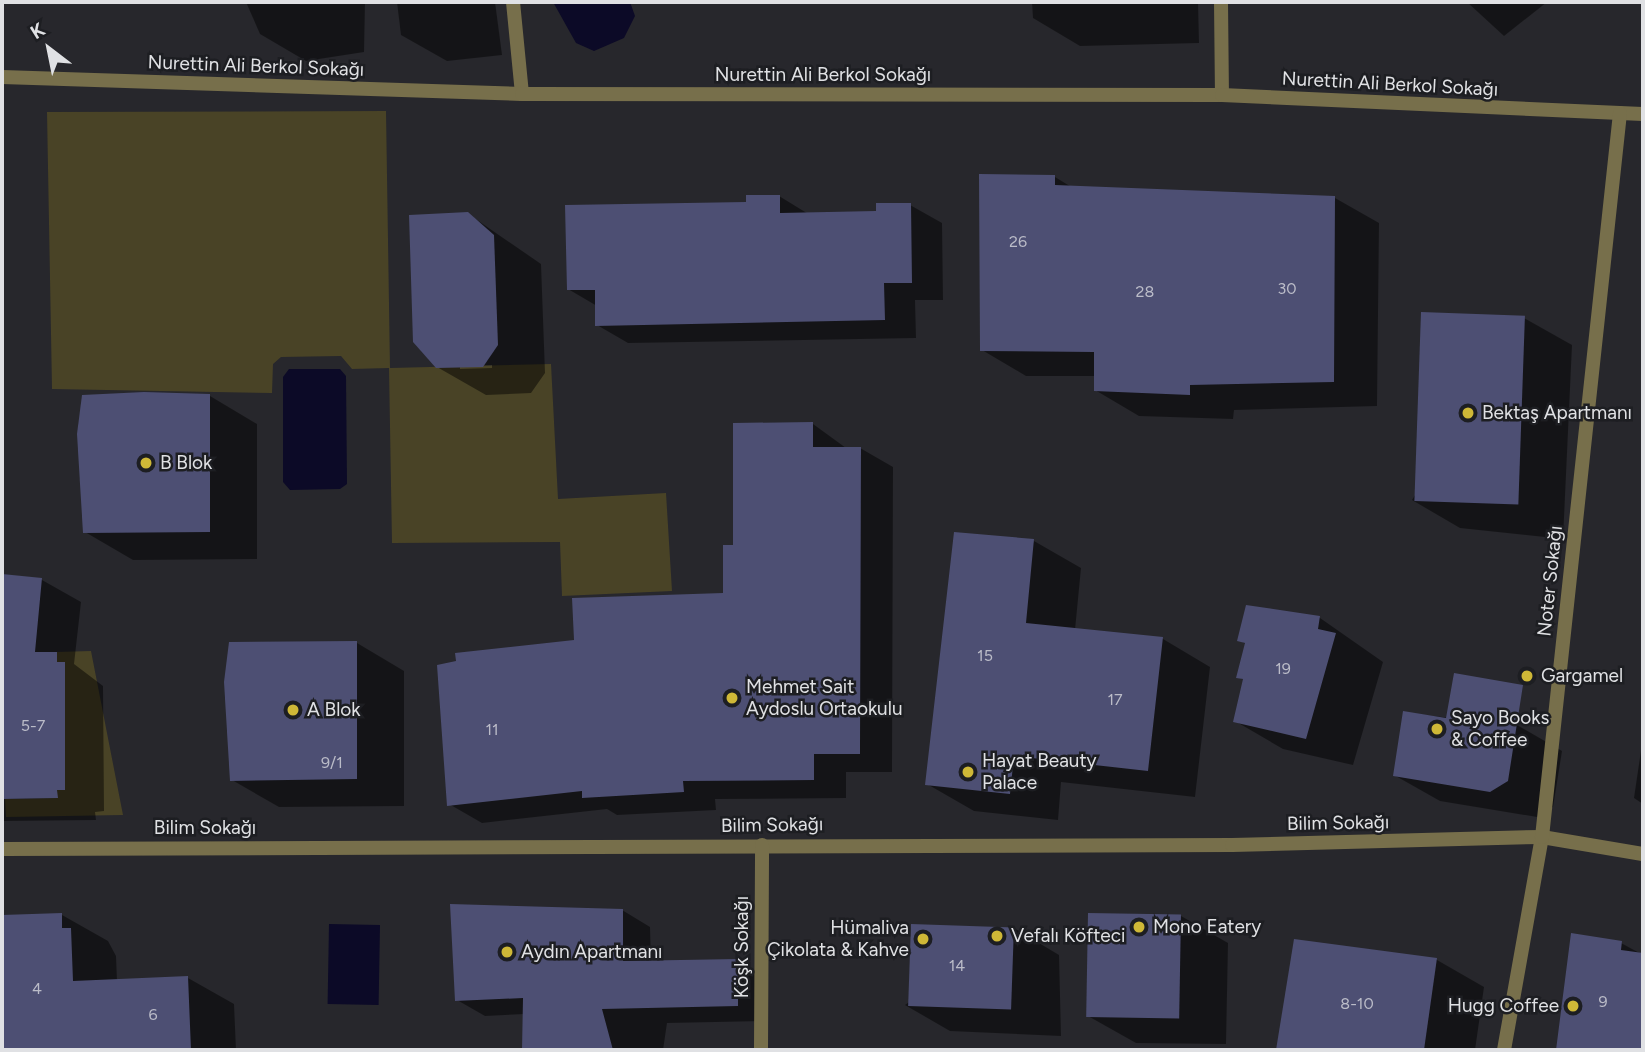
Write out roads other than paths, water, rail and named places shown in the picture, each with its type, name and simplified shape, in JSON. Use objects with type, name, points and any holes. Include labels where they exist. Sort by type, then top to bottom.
[{"type":"street","points":[[513,2],[522,94]]},
{"type":"street","points":[[1220,2],[1222,95]]},
{"type":"street","name":"Nurettin Ali Berkol Sokağı","points":[[2,77],[522,94],[1222,95],[1643,114]]},
{"type":"street","name":"Noter Sokağı","points":[[1504,1050],[1542,837],[1620,113]]},
{"type":"street","name":"Bilim Sokağı","points":[[2,849],[1232,845],[1542,837],[1643,854]]},
{"type":"street","name":"Köşk Sokağı","points":[[761,1050],[762,845]]},
{"type":"place","name":"Bektaş Apartmanı","points":[[1468,413]]},
{"type":"place","name":"B Blok","points":[[146,463]]},
{"type":"place","name":"Gargamel","points":[[1527,676]]},
{"type":"place","name":"Mehmet Sait Aydoslu Ortaokulu","points":[[732,698]]},
{"type":"place","name":"A Blok","points":[[293,710]]},
{"type":"place","name":"Sayo Books & Coffee","points":[[1437,729]]},
{"type":"place","name":"Hayat Beauty Palace","points":[[968,772]]},
{"type":"place","name":"Mono Eatery","points":[[1139,927]]},
{"type":"place","name":"Vefalı Köfteci","points":[[997,936]]},
{"type":"place","name":"Hümaliva Çikolata & Kahve","points":[[923,939]]},
{"type":"place","name":"Aydın Apartmanı","points":[[507,952]]},
{"type":"place","name":"Hugg Coffee","points":[[1573,1006]]}]
